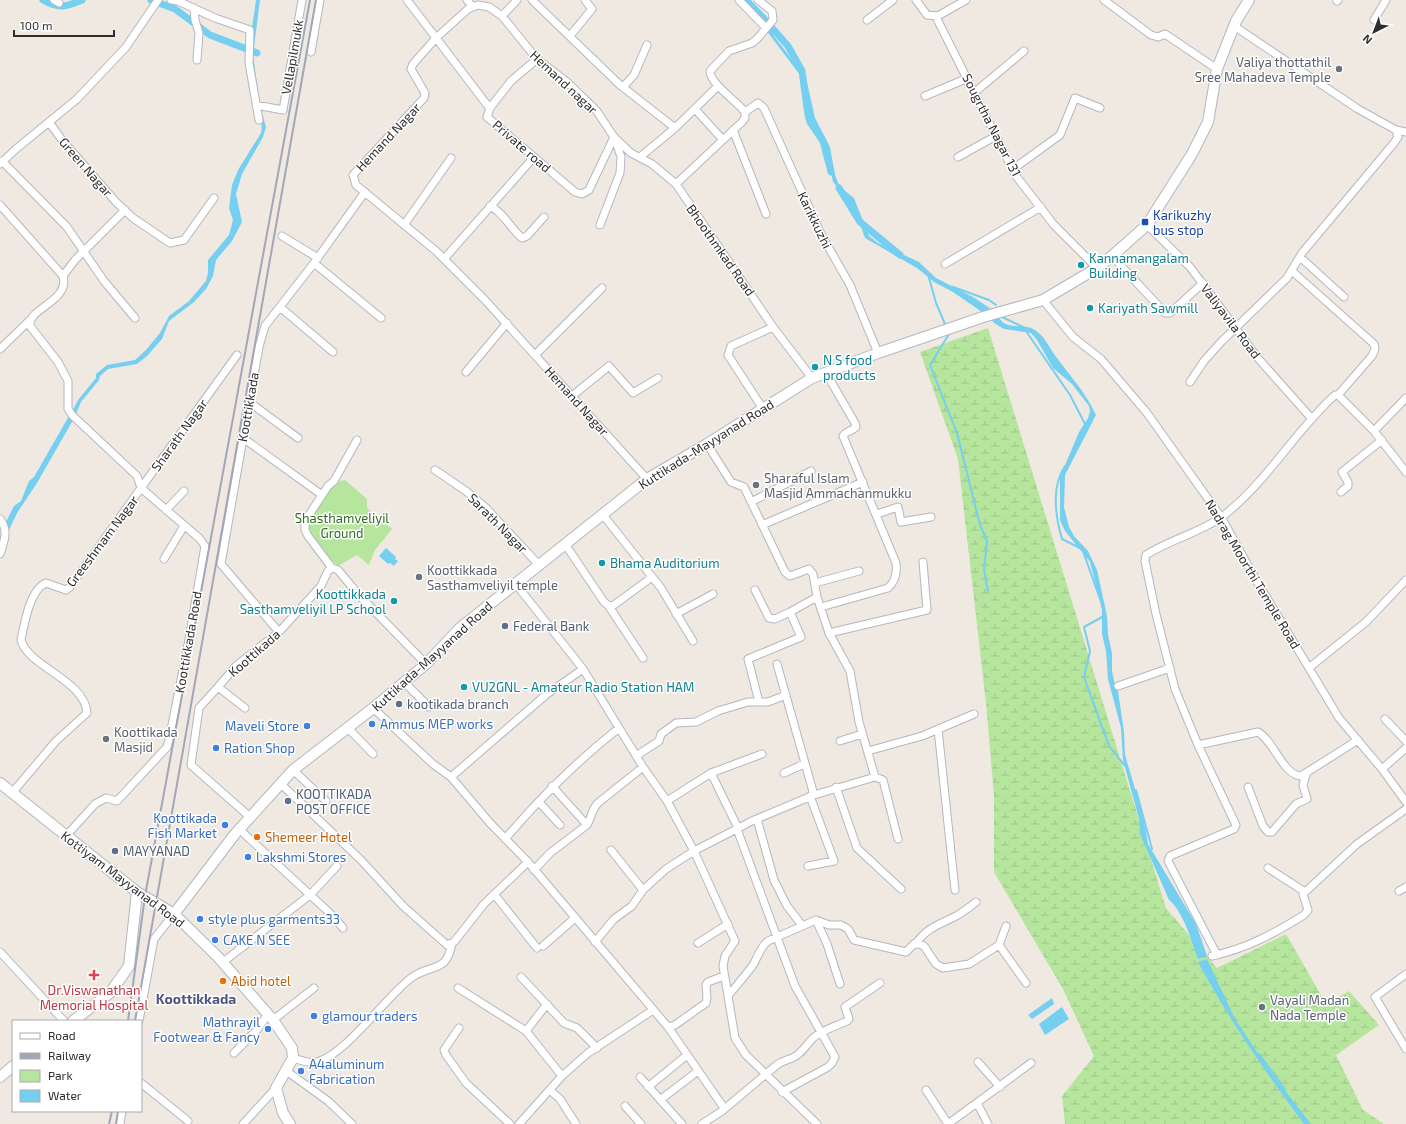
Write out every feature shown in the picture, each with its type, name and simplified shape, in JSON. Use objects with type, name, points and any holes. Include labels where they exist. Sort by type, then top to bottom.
[{"type":"main road","name":"Kuttikada-Mayyanad Road","points":[[174,914],[239,829],[293,770],[348,728],[426,664],[460,628],[647,480],[812,378],[878,352],[983,317],[1043,300],[1097,268],[1112,256],[1146,225],[1192,154],[1208,122],[1217,69],[1234,26],[1249,0]]},
{"type":"main road","name":"Kottiyam Mayyanad Road","points":[[0,783],[137,892],[174,914],[223,962],[271,1017],[292,1048],[293,1058]]},
{"type":"main road","points":[[74,1020],[110,992],[129,966],[137,892]]},
{"type":"main road","points":[[290,1124],[284,1113],[276,1088],[293,1058]]},
{"type":"main road","points":[[0,1077],[12,1067]]},
{"type":"street","points":[[135,318],[104,281],[67,227],[1,163],[78,99],[126,47],[158,0]]},
{"type":"street","points":[[171,0],[178,1],[215,18],[250,30],[249,63],[259,120]]},
{"type":"street","name":"Vellapilmukk","points":[[256,105],[283,110],[302,0]]},
{"type":"street","points":[[311,52],[320,0]]},
{"type":"street","name":"Private road","points":[[407,0],[490,108]]},
{"type":"street","points":[[436,38],[468,9],[473,7],[467,0]]},
{"type":"street","points":[[502,16],[518,0]]},
{"type":"street","points":[[532,0],[623,87],[675,128]]},
{"type":"street","points":[[570,36],[592,8],[585,0]]},
{"type":"street","points":[[739,0],[766,28]]},
{"type":"street","points":[[676,184],[745,118],[745,112],[718,86],[710,75],[712,68],[730,51],[752,42],[773,20],[772,11],[758,0]]},
{"type":"street","points":[[866,20],[894,0]]},
{"type":"street","points":[[916,0],[927,15],[938,16],[936,17],[966,0]]},
{"type":"street","points":[[1104,0],[1151,35],[1158,37],[1165,34],[1217,69]]},
{"type":"street","points":[[1374,20],[1386,0]]},
{"type":"street","name":"Hemand nagar","points":[[473,7],[478,5],[488,7],[502,16],[537,60],[596,110],[614,137]]},
{"type":"street","points":[[194,8],[195,20],[199,33],[197,60]]},
{"type":"street","name":"Sougrtha Nagar 131","points":[[936,17],[1013,169],[1054,225],[1097,268]]},
{"type":"street","points":[[1234,26],[1358,109],[1396,130],[1406,132]]},
{"type":"street","name":"Hemand Nagar","points":[[436,38],[413,64],[412,69],[425,93],[424,98],[353,175],[356,185],[444,259],[536,354],[647,480]]},
{"type":"street","points":[[623,87],[634,75],[647,45]]},
{"type":"street","points":[[975,92],[1024,51]]},
{"type":"street","name":"Private road","points":[[537,60],[511,81],[490,108],[487,117],[575,192],[582,194],[587,192],[592,186],[614,137]]},
{"type":"street","points":[[925,96],[968,78]]},
{"type":"street","points":[[640,158],[675,128],[718,86]]},
{"type":"street","points":[[1013,169],[1060,135],[1075,98],[1100,108]]},
{"type":"street","name":"Karikkuzhi","points":[[745,112],[758,103],[764,108],[821,234],[850,285],[878,352]]},
{"type":"street","points":[[695,109],[723,140]]},
{"type":"street","name":"Green Nagar","points":[[49,122],[62,140],[125,210],[170,243],[184,240],[214,198]]},
{"type":"street","points":[[733,130],[766,214]]},
{"type":"street","points":[[1190,382],[1204,362],[1235,327],[1279,287],[1292,271],[1300,257],[1394,143],[1398,137],[1396,130]]},
{"type":"street","points":[[958,157],[996,136]]},
{"type":"street","points":[[600,225],[620,174],[621,157],[614,137]]},
{"type":"street","name":"Bhoothmkad Road","points":[[614,137],[631,153],[652,164],[676,184],[773,327],[812,378]]},
{"type":"street","points":[[444,259],[534,156]]},
{"type":"street","points":[[404,225],[451,158]]},
{"type":"street","name":"Koottikkada","points":[[279,632],[221,564],[249,402],[264,329],[365,192]]},
{"type":"street","points":[[0,205],[63,276],[65,282],[62,290],[0,349]]},
{"type":"street","points":[[490,206],[501,214],[509,225],[522,238],[527,236],[544,217]]},
{"type":"street","points":[[945,264],[1041,207]]},
{"type":"street","points":[[63,276],[125,210]]},
{"type":"street","name":"Valiyavila Road","points":[[1146,225],[1190,267],[1274,378],[1312,419]]},
{"type":"street","points":[[282,236],[316,260],[381,318]]},
{"type":"street","points":[[1112,256],[1165,313],[1170,313],[1203,283]]},
{"type":"street","points":[[1300,257],[1344,297]]},
{"type":"street","points":[[1292,271],[1374,344],[1375,349],[1372,356],[1338,395],[1335,395],[1312,419],[1257,486],[1222,517],[1146,555],[1145,561],[1156,614],[1175,689],[1198,745],[1236,825],[1234,829],[1170,856],[1168,861],[1215,955],[1248,946],[1269,937],[1304,915],[1308,910],[1303,894],[1357,844],[1406,809]]},
{"type":"street","points":[[536,354],[602,288]]},
{"type":"street","name":"Nadrag Moorthi Temple Road","points":[[1043,300],[1073,337],[1101,359],[1147,413],[1222,517],[1256,580],[1310,667],[1339,718],[1382,769],[1406,802]]},
{"type":"street","points":[[280,307],[333,352]]},
{"type":"street","name":"Greeshmam Nagar","points":[[12,792],[56,741],[87,713],[84,700],[56,673],[26,652],[23,646],[21,640],[26,618],[34,597],[37,590],[46,583],[66,590],[70,587],[142,488],[137,476],[72,415],[68,409],[68,381],[58,362],[30,326],[30,320]]},
{"type":"street","points":[[466,372],[507,323]]},
{"type":"street","points":[[764,409],[728,355],[728,352],[731,346],[773,327]]},
{"type":"street","name":"Sharath Nagar","points":[[142,488],[237,355]]},
{"type":"street","points":[[572,396],[609,366],[633,393],[658,378]]},
{"type":"street","points":[[821,607],[884,590],[894,582],[896,563],[877,514],[843,436],[845,433],[856,427],[855,423],[826,373]]},
{"type":"street","points":[[1338,395],[1382,440],[1406,472]]},
{"type":"street","points":[[1374,431],[1406,398]]},
{"type":"street","points":[[249,402],[298,438]]},
{"type":"street","points":[[243,438],[322,495]]},
{"type":"street","points":[[357,440],[334,481],[328,486],[305,521],[305,530],[332,568],[338,570],[358,594],[426,664]]},
{"type":"street","points":[[1341,492],[1348,486],[1348,482],[1342,472],[1382,440]]},
{"type":"street","points":[[707,444],[731,482],[744,487],[785,572],[790,576],[809,569],[813,574],[817,597],[829,633],[850,671],[862,734],[875,777]]},
{"type":"street","name":"Sarath Nagar","points":[[435,470],[466,491],[486,508],[539,565]]},
{"type":"street","points":[[751,502],[810,471]]},
{"type":"street","points":[[762,525],[863,482]]},
{"type":"street","points":[[142,488],[184,526],[164,560]]},
{"type":"street","points":[[166,510],[184,491]]},
{"type":"street","points":[[877,514],[898,507],[901,522],[931,516]]},
{"type":"street","points":[[603,515],[652,577],[693,641]]},
{"type":"street","points":[[0,520],[5,528],[4,541],[0,554]]},
{"type":"street","name":"Koottikkada Road","points":[[66,836],[95,804],[106,798],[117,801],[167,747],[188,645],[205,546],[199,538],[184,526]]},
{"type":"street","points":[[565,544],[643,658]]},
{"type":"street","points":[[829,633],[927,610],[923,562]]},
{"type":"street","name":"Koottikada","points":[[245,708],[218,687],[236,666],[279,632],[321,586],[328,571],[332,568]]},
{"type":"street","points":[[815,583],[859,571]]},
{"type":"street","points":[[608,605],[614,605],[652,577]]},
{"type":"street","points":[[1310,667],[1366,622],[1406,580]]},
{"type":"street","points":[[515,583],[583,669],[642,767],[667,801],[694,851],[735,941],[725,956],[723,966],[735,1038],[746,1054],[782,1092],[817,1124]]},
{"type":"street","points":[[755,590],[769,618],[775,619],[817,597]]},
{"type":"street","points":[[676,614],[713,594]]},
{"type":"street","points":[[759,702],[748,659],[801,637],[790,612]]},
{"type":"street","points":[[777,664],[792,713],[812,795],[834,861],[808,866]]},
{"type":"street","points":[[1118,686],[1170,668]]},
{"type":"street","points":[[451,777],[547,694],[583,669]]},
{"type":"street","points":[[404,682],[429,707]]},
{"type":"street","points":[[218,687],[199,708],[191,765],[250,817]]},
{"type":"street","points":[[636,756],[659,741],[661,734],[676,723],[696,722],[718,710],[748,702],[768,702],[786,695]]},
{"type":"street","points":[[373,708],[433,764],[451,777],[528,862],[668,1027],[724,1108]]},
{"type":"street","points":[[868,751],[922,736],[974,714]]},
{"type":"street","points":[[1385,719],[1406,741]]},
{"type":"street","points":[[348,728],[373,754]]},
{"type":"street","points":[[506,839],[552,786],[584,756],[619,728]]},
{"type":"street","points":[[938,729],[955,890]]},
{"type":"street","points":[[1198,745],[1258,732],[1265,738],[1292,773],[1296,776],[1306,775],[1358,740]]},
{"type":"street","points":[[840,741],[862,734]]},
{"type":"street","points":[[1382,769],[1406,748]]},
{"type":"street","points":[[667,801],[711,773],[762,754]]},
{"type":"street","points":[[784,772],[804,764]]},
{"type":"street","points":[[534,870],[550,853],[587,825],[591,819],[592,810],[642,767]]},
{"type":"street","points":[[293,770],[326,801]]},
{"type":"street","points":[[711,773],[737,828],[795,986],[835,1057],[832,1063],[782,1092]]},
{"type":"street","points":[[1248,786],[1263,826],[1268,832],[1272,832],[1296,804],[1307,799],[1303,785],[1306,775]]},
{"type":"street","points":[[595,942],[614,920],[632,906],[643,890],[666,869],[694,851],[737,828],[812,795],[875,777],[883,780],[898,839]]},
{"type":"street","points":[[280,784],[360,860],[404,906],[443,942],[448,945],[452,943]]},
{"type":"street","points":[[552,786],[587,825]]},
{"type":"street","points":[[836,787],[857,848],[901,889]]},
{"type":"street","points":[[539,802],[560,825]]},
{"type":"street","points":[[757,819],[774,880],[788,906],[801,924]]},
{"type":"street","points":[[239,829],[343,928]]},
{"type":"street","points":[[611,850],[643,890]]},
{"type":"street","points":[[293,1058],[317,1062],[328,1056],[350,1039],[411,978],[426,969],[440,966],[448,959],[452,943],[494,894],[528,862]]},
{"type":"street","points":[[223,962],[310,895],[337,866]]},
{"type":"street","points":[[1268,868],[1306,892]]},
{"type":"street","points":[[1399,891],[1406,887]]},
{"type":"street","points":[[494,894],[540,947],[575,918]]},
{"type":"street","points":[[728,996],[753,965],[760,953],[762,945],[816,920],[829,925],[841,925],[848,929],[854,940],[906,952],[914,943],[916,944],[924,934],[937,924],[956,916],[976,902]]},
{"type":"street","points":[[139,1020],[154,939],[174,914]]},
{"type":"street","points":[[816,920],[827,944],[840,984]]},
{"type":"street","points":[[698,943],[728,924]]},
{"type":"street","points":[[916,944],[924,946],[936,964],[943,968],[969,964],[999,945],[1006,926]]},
{"type":"street","points":[[999,945],[1026,982]]},
{"type":"street","points":[[0,952],[63,1020]]},
{"type":"street","points":[[1406,974],[1375,997],[1406,1049]]},
{"type":"street","points":[[668,1027],[675,1025],[706,1003],[706,985],[708,982],[724,976]]},
{"type":"street","points":[[521,977],[564,1023],[577,1028],[597,1048]]},
{"type":"street","points":[[702,1124],[778,1064],[801,1052],[813,1038],[821,1032],[847,1021],[849,1019],[845,1007],[880,983]]},
{"type":"street","points":[[234,1053],[271,1017],[314,988]]},
{"type":"street","points":[[458,988],[526,1031],[562,1076]]},
{"type":"street","points":[[526,1031],[547,1004]]},
{"type":"street","points":[[520,1124],[538,1102],[551,1091],[562,1076],[588,1053],[653,1010]]},
{"type":"street","points":[[459,1028],[444,1050],[446,1055],[466,1083],[510,1124]]},
{"type":"street","points":[[648,1087],[687,1055]]},
{"type":"street","points":[[978,1062],[1000,1086]]},
{"type":"street","points":[[926,1090],[948,1124],[1031,1063]]},
{"type":"street","points":[[285,1070],[328,1101],[348,1122]]},
{"type":"street","points":[[660,1100],[698,1071]]},
{"type":"street","points":[[640,1077],[682,1124]]},
{"type":"street","points":[[142,1084],[188,1121]]},
{"type":"street","points":[[243,1124],[276,1088]]},
{"type":"street","points":[[551,1091],[560,1099],[576,1124]]},
{"type":"street","points":[[977,1103],[988,1124]]},
{"type":"street","points":[[625,1106],[641,1124]]},
{"type":"street","points":[[120,1124],[122,1112]]},
{"type":"green space","points":[[988,328],[1166,908],[1217,968],[1286,934],[1326,1004],[1349,991],[1379,1025],[1336,1055],[1363,1110],[1384,1124],[1065,1124],[1062,1096],[1094,1056],[1063,989],[994,872],[994,796],[986,703],[958,459],[920,352]]},
{"type":"green space","name":"Shasthamveliyil Ground","points":[[345,480],[367,499],[367,508],[392,529],[375,550],[369,565],[357,555],[338,566],[319,547],[309,529],[308,523],[312,513],[328,491],[338,482]]},
{"type":"water","points":[[256,0],[260,0],[253,55],[260,105],[256,104],[250,42]]},
{"type":"water","points":[[739,0],[747,0],[758,9],[774,36],[806,78],[815,118],[830,147],[835,175],[840,187],[854,198],[869,236],[878,243],[919,262],[936,278],[973,297],[994,311],[985,314],[953,292],[934,282],[917,268],[865,238],[854,206],[833,182],[826,151],[811,121],[804,84],[800,75],[763,26]]},
{"type":"water","points":[[260,107],[266,127],[263,137],[242,174],[236,194],[242,222],[232,241],[216,260],[213,276],[206,289],[194,302],[169,321],[162,339],[147,356],[137,364],[108,369],[100,376],[99,380],[81,402],[75,416],[72,412],[78,400],[96,378],[96,374],[107,365],[135,360],[146,350],[160,333],[169,316],[189,301],[206,281],[208,273],[208,260],[229,235],[233,220],[229,208],[232,185],[238,170],[261,133],[262,127]]},
{"type":"water","points":[[998,316],[1005,324],[1030,328],[1041,335],[1082,391],[1096,415],[1065,475],[1064,507],[1069,527],[1074,536],[1088,551],[1097,570],[1107,616],[1108,635],[1112,653],[1112,671],[1115,685],[1113,686],[1118,691],[1124,732],[1125,755],[1143,816],[1148,844],[1196,924],[1207,956],[1198,959],[1183,919],[1179,911],[1169,900],[1140,834],[1139,819],[1123,760],[1121,728],[1108,679],[1106,651],[1102,634],[1102,610],[1090,562],[1065,531],[1060,520],[1060,477],[1079,432],[1088,418],[1090,411],[1089,406],[1072,384],[1053,368],[1037,340],[1031,333],[1004,329],[994,323],[991,319]]},
{"type":"water","points":[[69,416],[73,420],[37,483],[17,513],[0,549],[1,532],[14,506],[21,501],[29,481],[34,477]]},
{"type":"water","points":[[386,548],[396,557],[395,559],[398,561],[394,566],[390,563],[388,564],[379,556]]},
{"type":"water","points":[[1207,959],[1235,1019],[1269,1070],[1311,1124],[1304,1124],[1261,1065],[1235,1025],[1198,962]]},
{"type":"water","points":[[1052,998],[1054,1004],[1032,1019],[1028,1015]]},
{"type":"water","points":[[1062,1007],[1069,1019],[1045,1035],[1039,1024]]},
{"type":"waterway","points":[[43,0],[58,6],[67,5],[82,0]]},
{"type":"waterway","points":[[151,0],[175,9],[210,35],[257,53]]},
{"type":"waterway","points":[[746,0],[767,22]]},
{"type":"waterway","points":[[773,29],[788,46],[802,71],[810,122],[823,141],[831,172]]},
{"type":"waterway","points":[[839,188],[860,222],[900,255]]},
{"type":"waterway","points":[[928,274],[936,303],[945,324]]},
{"type":"waterway","points":[[953,287],[989,300],[996,305]]},
{"type":"waterway","points":[[1002,317],[1023,327]]},
{"type":"waterway","points":[[1026,331],[1070,395],[1085,424]]},
{"type":"waterway","points":[[949,334],[930,365],[957,433],[980,525],[987,541],[984,569],[988,592]]},
{"type":"waterway","points":[[1065,466],[1056,492],[1056,511],[1062,539],[1080,548]]},
{"type":"waterway","points":[[1084,554],[1100,599]]},
{"type":"waterway","points":[[1104,616],[1084,627],[1090,651],[1084,677],[1109,746],[1125,766]]},
{"type":"waterway","points":[[1136,790],[1152,849]]},
{"type":"waterway","points":[[1259,1054],[1285,1089]]},
{"type":"railway","points":[[128,1020],[145,896],[310,0]]},
{"type":"railway","points":[[135,1020],[316,0]]},
{"type":"railway","points":[[109,1124],[112,1112]]},
{"type":"railway","points":[[116,1124],[118,1112]]},
{"type":"place","name":"Valiya thottathil Sree Mahadeva Temple","points":[[1339,69]]},
{"type":"place","name":"Karikuzhy bus stop","points":[[1145,222]]},
{"type":"place","name":"Kannamangalam Building","points":[[1081,265]]},
{"type":"place","name":"Kariyath Sawmill","points":[[1090,308]]},
{"type":"place","name":"N S food products","points":[[815,367]]},
{"type":"place","name":"Sharaful Islam Masjid Ammachanmukku","points":[[756,485]]},
{"type":"place","name":"Bhama Auditorium","points":[[602,563]]},
{"type":"place","name":"Koottikkada Sasthamveliyil temple","points":[[419,577]]},
{"type":"place","name":"Koottikkada Sasthamveliyil LP School","points":[[394,601]]},
{"type":"place","name":"Federal Bank","points":[[505,626]]},
{"type":"place","name":"VU2GNL - Amateur Radio Station HAM","points":[[464,687]]},
{"type":"place","name":"kootikada branch","points":[[399,704]]},
{"type":"place","name":"Ammus MEP works","points":[[372,724]]},
{"type":"place","name":"Maveli Store","points":[[307,726]]},
{"type":"place","name":"Koottikada Masjid","points":[[106,739]]},
{"type":"place","name":"Ration Shop","points":[[216,748]]},
{"type":"place","name":"KOOTTIKADA POST OFFICE","points":[[288,801]]},
{"type":"place","name":"Koottikada Fish Market","points":[[225,825]]},
{"type":"place","name":"Shemeer Hotel","points":[[257,837]]},
{"type":"place","name":"MAYYANAD","points":[[115,851]]},
{"type":"place","name":"Lakshmi Stores","points":[[248,857]]},
{"type":"place","name":"style plus garments33","points":[[200,919]]},
{"type":"place","name":"CAKE N SEE","points":[[215,940]]},
{"type":"place","name":"Dr.Viswanathan Memorial Hospital","points":[[94,975]]},
{"type":"place","name":"Abid hotel","points":[[223,981]]},
{"type":"place","name":"Vayali Madan Nada Temple","points":[[1262,1007]]},
{"type":"place","name":"glamour traders","points":[[314,1016]]},
{"type":"place","name":"Mathrayil Footwear & Fancy","points":[[268,1029]]},
{"type":"place","name":"A4aluminum Fabrication","points":[[301,1071]]},
{"type":"district","name":"Koottikkada","points":[[196,999]]}]
